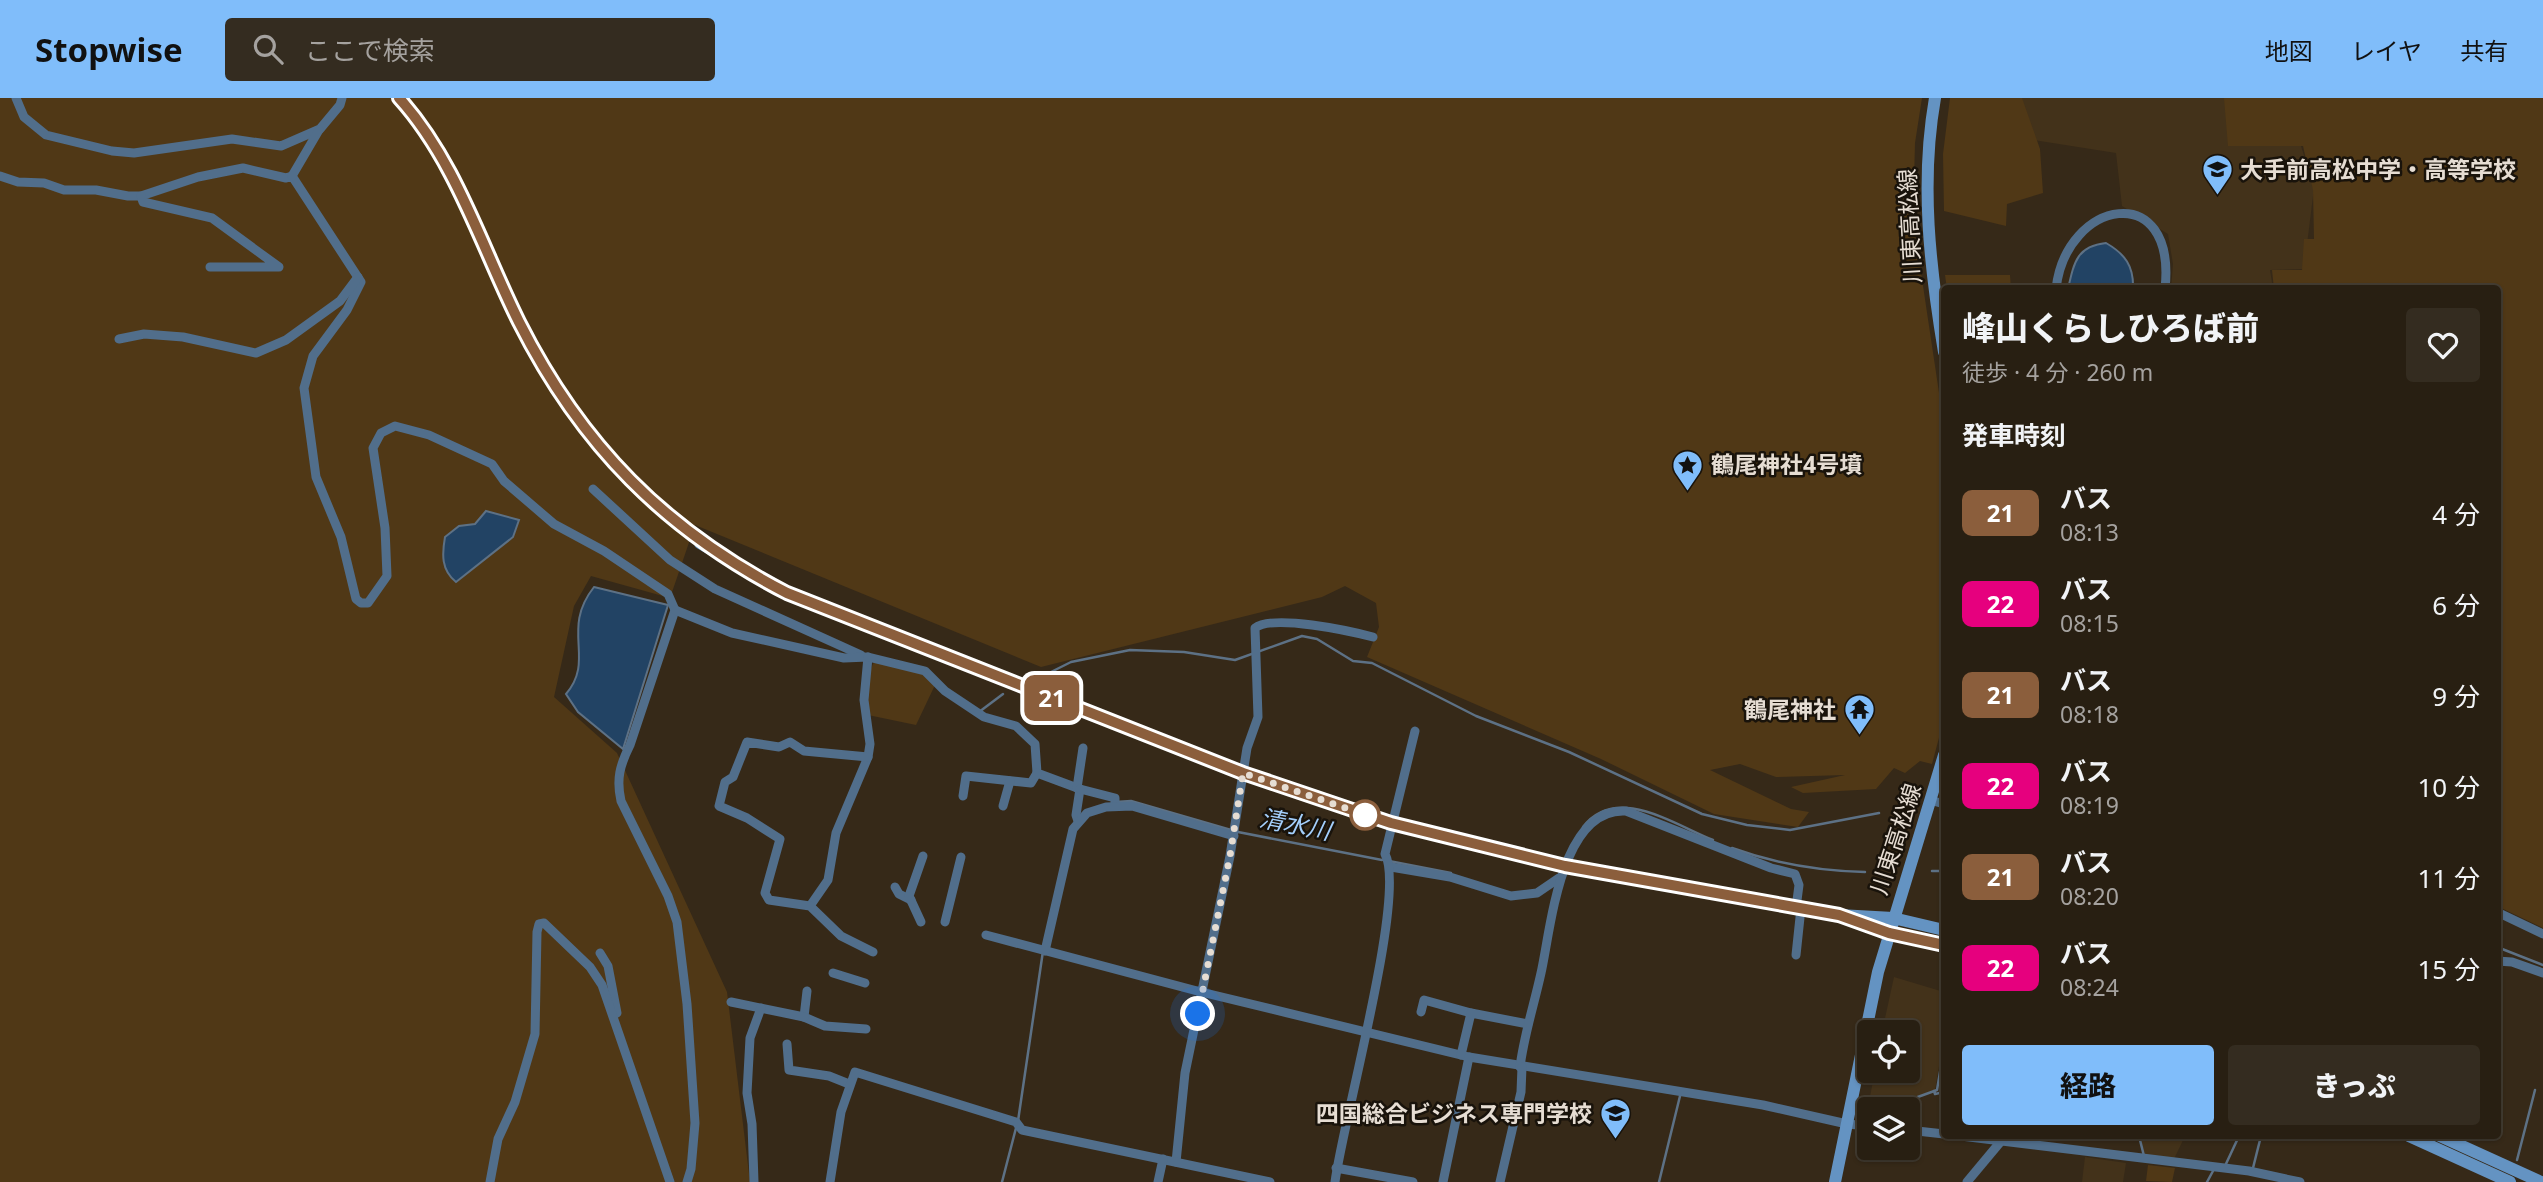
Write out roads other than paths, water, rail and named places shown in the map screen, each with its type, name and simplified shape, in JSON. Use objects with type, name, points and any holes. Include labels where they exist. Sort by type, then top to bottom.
[{"type":"street","points":[[16,98],[24,117],[47,135],[112,151],[134,153],[232,139],[281,146],[320,129]]},
{"type":"street","points":[[0,176],[18,182],[44,183],[64,190],[96,190],[141,196],[198,177],[243,168],[286,178],[292,176],[342,98]]},
{"type":"street","name":"川東高松線","points":[[1934,98],[1928,140],[1928,225],[1941,328]]},
{"type":"street","points":[[292,176],[361,282],[356,295],[313,356],[304,388],[316,477],[341,537],[356,599],[361,603],[369,603],[387,576],[385,528],[373,448],[382,433],[395,426],[438,438],[492,464],[504,481],[544,516],[654,583],[668,594],[675,610],[630,746],[620,767],[617,784],[621,800],[668,896],[677,922],[687,1004],[695,1123],[691,1169],[687,1182]]},
{"type":"street","points":[[141,196],[143,202],[212,218],[279,267],[210,267]]},
{"type":"street","points":[[2056,285],[2058,270],[2065,252],[2098,218],[2122,212],[2139,217],[2160,236],[2167,264],[2165,285]]},
{"type":"street","points":[[119,340],[144,334],[183,337],[256,353],[286,340],[340,301],[358,277]]},
{"type":"street","points":[[593,488],[653,546],[715,589],[866,656],[918,668],[945,691],[984,717],[1024,731],[1035,744],[1037,773],[1031,783],[966,776],[963,796]]},
{"type":"street","points":[[700,543],[787,593],[1243,773],[1391,823],[1562,872],[1839,915],[1893,918],[1941,929]]},
{"type":"street","points":[[675,610],[732,633],[844,659],[866,656]]},
{"type":"street","points":[[1176,1162],[1185,1073],[1234,836],[1247,748],[1258,717],[1255,628],[1264,623],[1327,626],[1373,637]]},
{"type":"street","points":[[810,906],[828,880],[836,833],[868,757],[870,744],[864,700],[866,656]]},
{"type":"street","points":[[1335,1182],[1367,1032],[1384,935],[1391,866],[1385,854],[1415,731]]},
{"type":"street","points":[[868,757],[804,751],[790,742],[779,747],[747,742],[733,778],[725,782],[719,806],[747,818],[780,839],[765,893],[769,900],[810,906],[841,936],[873,952]]},
{"type":"street","points":[[1045,951],[1077,818],[1083,748]]},
{"type":"street","name":"川東高松線","points":[[1835,1182],[1889,933],[1941,765]]},
{"type":"street","points":[[1037,773],[1115,802],[1234,836]]},
{"type":"street","points":[[1003,806],[1010,781]]},
{"type":"street","points":[[1930,800],[1941,803]]},
{"type":"street","points":[[1077,818],[1115,802]]},
{"type":"street","points":[[1500,1182],[1521,1092],[1521,1067],[1528,1024],[1562,872],[1590,825],[1603,815],[1616,810],[1626,811],[1771,868],[1795,874],[1799,885],[1796,955]]},
{"type":"street","points":[[921,922],[909,896],[923,856]]},
{"type":"street","points":[[945,922],[961,857]]},
{"type":"street","points":[[1391,866],[1450,877],[1511,896],[1537,893],[1562,872]]},
{"type":"street","points":[[895,887],[900,894],[911,900]]},
{"type":"street","points":[[2501,914],[2543,934]]},
{"type":"street","points":[[1839,915],[1889,933],[1941,943]]},
{"type":"street","points":[[490,1182],[498,1139],[515,1102],[535,1034],[539,924],[544,923],[590,967],[602,985],[670,1182]]},
{"type":"street","points":[[986,935],[1201,992],[1465,1056],[1763,1105],[1857,1125]]},
{"type":"street","points":[[600,953],[608,966],[621,1035]]},
{"type":"street","points":[[2501,961],[2512,962],[2543,973]]},
{"type":"street","points":[[833,973],[865,983]]},
{"type":"street","points":[[804,1017],[807,990]]},
{"type":"street","points":[[1421,1012],[1424,1000],[1528,1024]]},
{"type":"street","points":[[731,1002],[804,1017],[825,1026],[866,1029]]},
{"type":"street","points":[[754,1182],[748,1080],[750,1038],[761,1008]]},
{"type":"street","points":[[1443,1182],[1471,1013]]},
{"type":"street","points":[[788,1044],[789,1070],[829,1076],[849,1084]]},
{"type":"street","points":[[830,1182],[841,1112],[855,1072],[1016,1122],[1022,1130],[1270,1182]]},
{"type":"street","points":[[1920,1131],[1941,1134]]},
{"type":"street","points":[[1992,1139],[2249,1171],[2300,1182]]},
{"type":"street","points":[[2416,1139],[2510,1182]]},
{"type":"street","points":[[2447,1139],[2541,1182]]},
{"type":"street","points":[[1967,1182],[2002,1140]]},
{"type":"street","points":[[1158,1182],[1163,1160]]},
{"type":"street","points":[[1336,1168],[1413,1182]]},
{"type":"water","points":[[2106,243],[2118,252],[2130,267],[2133,285],[2069,285],[2078,257],[2096,245]]},
{"type":"water","points":[[486,511],[519,520],[513,537],[456,582],[444,561],[445,537],[459,526],[475,524]]},
{"type":"water","points":[[594,587],[668,605],[623,749],[578,712],[566,694],[578,669],[580,617],[584,603]]},
{"type":"waterway","points":[[1037,679],[1071,662],[1130,650],[1184,652],[1235,660],[1302,636],[1317,639],[1353,661],[1372,663],[1476,716],[1569,752],[1702,814],[1747,825],[1790,830],[1879,813]]},
{"type":"waterway","points":[[979,712],[1003,694]]},
{"type":"waterway","name":"清水川","points":[[1116,802],[1131,801],[1231,830]]},
{"type":"waterway","name":"清水川","points":[[1583,827],[1596,815],[1612,809],[1628,808],[1645,811],[1713,840]]},
{"type":"waterway","name":"清水川","points":[[1238,832],[1382,860]]},
{"type":"waterway","name":"清水川","points":[[1732,848],[1797,866],[1865,872]]},
{"type":"waterway","name":"清水川","points":[[1389,861],[1451,873]]},
{"type":"waterway","name":"清水川","points":[[1932,871],[1941,871]]},
{"type":"waterway","name":"清水川","points":[[2501,949],[2543,965]]},
{"type":"waterway","points":[[1018,1121],[1043,951]]},
{"type":"waterway","points":[[1918,1097],[1937,1090],[1941,1066]]},
{"type":"waterway","points":[[2517,1160],[2535,1090]]},
{"type":"waterway","points":[[1934,1091],[1935,1094],[1941,1093]]},
{"type":"waterway","points":[[1659,1182],[1680,1096]]},
{"type":"waterway","points":[[1002,1182],[1016,1128]]},
{"type":"waterway","points":[[2140,1139],[2144,1156]]},
{"type":"waterway","points":[[2225,1166],[2238,1139]]},
{"type":"waterway","points":[[2253,1168],[2260,1139]]},
{"type":"waterway","points":[[2207,1182],[2213,1171]]},
{"type":"tunnel","points":[[399,98],[419,123],[452,177],[519,323],[556,386],[621,470],[672,520],[700,543]]},
{"type":"place","name":"大手前高松中学・高等学校","points":[[2217,197]]},
{"type":"place","name":"鶴尾神社4号墳","points":[[1688,492]]},
{"type":"place","name":"鶴尾神社","points":[[1859,737]]},
{"type":"place","name":"四国総合ビジネス専門学校","points":[[1615,1141]]}]
